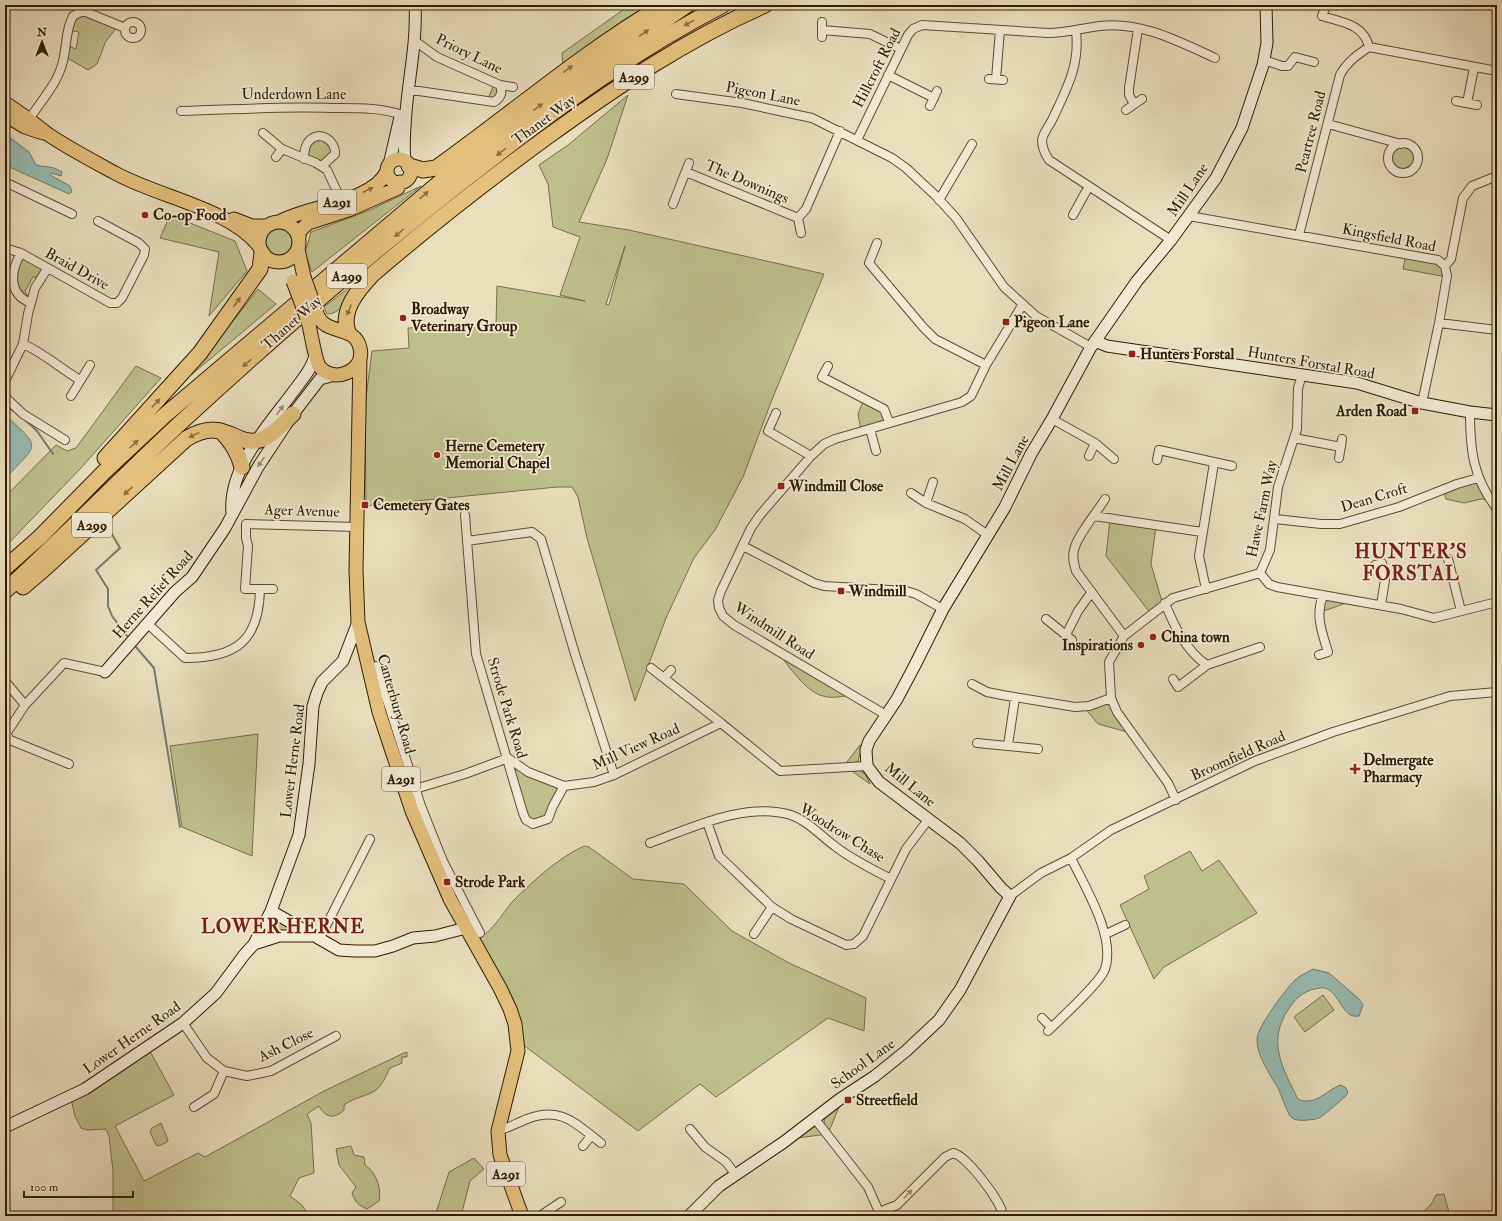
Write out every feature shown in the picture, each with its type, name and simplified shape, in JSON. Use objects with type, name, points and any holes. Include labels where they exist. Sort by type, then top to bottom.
[{"type":"highway","points":[[407,164],[423,170],[436,168],[528,98],[607,41],[664,5]]},
{"type":"highway","name":"Thanet Way","points":[[5,566],[40,537],[104,471],[165,415],[439,183],[571,84],[687,5]]},
{"type":"highway","name":"Thanet Way","points":[[5,591],[177,426],[283,330],[444,195],[600,79],[658,41],[723,5]]},
{"type":"highway","name":"A299","points":[[342,331],[347,311],[361,287],[370,277],[498,173],[583,111],[643,71],[730,21],[765,5]]},
{"type":"highway","points":[[476,203],[479,194],[498,173]]},
{"type":"highway","name":"A299","points":[[5,566],[200,353],[260,269],[261,250]]},
{"type":"highway","points":[[258,441],[271,435],[293,414]]},
{"type":"highway","name":"A299","points":[[5,600],[43,570],[186,439],[204,430],[220,430],[247,440],[258,441]]},
{"type":"highway","points":[[220,430],[234,445],[239,455],[242,468]]},
{"type":"main road","points":[[5,103],[27,123]]},
{"type":"main road","points":[[5,115],[27,123],[50,135],[116,174],[224,218],[249,235],[271,261],[287,261],[292,258],[298,243]]},
{"type":"main road","points":[[400,182],[390,178],[388,168],[396,160],[407,164]]},
{"type":"main road","name":"A291","points":[[298,243],[300,231],[308,223],[366,202],[398,188],[400,182],[409,176],[407,164]]},
{"type":"main road","name":"A291","points":[[273,224],[287,217],[341,200],[374,187],[383,179],[388,168]]},
{"type":"main road","points":[[224,218],[234,219],[252,226],[273,224],[291,226],[298,243],[299,279],[312,318],[315,352],[320,367],[326,372],[338,375],[347,380],[359,401]]},
{"type":"main road","points":[[261,250],[260,235],[273,224]]},
{"type":"main road","points":[[277,262],[299,279]]},
{"type":"main road","name":"Canterbury Road","points":[[312,318],[342,331],[356,339],[359,344],[356,589],[358,622],[379,712],[410,790],[433,864],[473,923],[510,1009],[517,1037],[518,1051],[498,1131]]},
{"type":"main road","points":[[338,375],[353,369],[360,358]]},
{"type":"main road","name":"A291","points":[[498,1131],[500,1155],[522,1216]]},
{"type":"street","points":[[388,168],[406,104],[415,41],[415,5]]},
{"type":"street","name":"Mill Lane","points":[[1010,896],[960,843],[879,782],[867,766],[866,750],[914,667],[942,609],[989,536],[1030,454],[1052,419],[1093,344],[1137,281],[1172,240],[1216,178],[1242,128],[1264,60],[1267,43],[1266,5]]},
{"type":"street","points":[[1326,6],[1322,16],[1358,28],[1366,37],[1369,47],[1404,52],[1474,68],[1497,71]]},
{"type":"street","points":[[27,123],[53,84],[62,66],[73,16],[86,12],[125,28]]},
{"type":"street","name":"Hillcroft Road","points":[[857,140],[901,49],[913,29],[922,24],[1048,33],[1076,31],[1101,26],[1122,26],[1168,36],[1216,58]]},
{"type":"street","points":[[1134,104],[1129,88],[1138,29]]},
{"type":"street","points":[[822,30],[870,34],[901,49]]},
{"type":"street","points":[[996,79],[1000,30]]},
{"type":"street","points":[[1076,31],[1078,47],[1076,62],[1065,92],[1042,139],[1043,150],[1049,160],[1172,240]]},
{"type":"street","name":"Priory Lane","points":[[415,41],[436,57],[500,85],[513,87]]},
{"type":"street","name":"Peartree Road","points":[[1299,235],[1340,75],[1345,66],[1369,47]]},
{"type":"street","points":[[1264,60],[1282,66],[1288,66],[1295,57],[1314,62]]},
{"type":"street","points":[[1467,103],[1474,68]]},
{"type":"street","points":[[888,75],[936,94],[930,106]]},
{"type":"street","points":[[408,91],[419,91],[494,102],[501,96],[502,91],[500,85]]},
{"type":"street","name":"Pigeon Lane","points":[[676,94],[723,100],[812,118],[892,158],[906,168],[940,200],[956,218],[1004,287],[1036,316],[1053,327],[1093,344]]},
{"type":"street","points":[[1126,110],[1142,99]]},
{"type":"street","points":[[1456,101],[1477,105]]},
{"type":"street","name":"Underdown Lane","points":[[181,111],[264,108],[372,108],[403,115]]},
{"type":"street","points":[[403,115],[403,144],[407,164]]},
{"type":"street","points":[[1328,124],[1401,144]]},
{"type":"street","name":"The Downings","points":[[801,233],[798,218],[806,208],[840,131]]},
{"type":"street","points":[[263,133],[282,150],[322,166],[329,172],[341,200]]},
{"type":"street","points":[[304,159],[309,141],[314,137],[321,136],[333,143],[335,154],[322,166]]},
{"type":"street","points":[[940,200],[972,144]]},
{"type":"street","points":[[276,157],[282,150]]},
{"type":"street","name":"The Downings","points":[[673,204],[689,163]]},
{"type":"street","name":"The Downings","points":[[686,172],[798,218]]},
{"type":"street","points":[[1445,266],[1451,259],[1464,198],[1472,186],[1497,176]]},
{"type":"street","points":[[5,183],[72,214]]},
{"type":"street","points":[[1073,215],[1089,186]]},
{"type":"street","name":"Kingsfield Road","points":[[1189,216],[1438,260],[1445,266],[1447,276],[1439,323],[1422,403]]},
{"type":"street","name":"Braid Drive","points":[[5,248],[21,253],[47,269],[110,303],[117,303],[122,298],[144,255],[144,249],[139,243],[98,221]]},
{"type":"street","points":[[877,243],[869,264],[923,327],[935,339],[986,365]]},
{"type":"street","points":[[21,253],[13,268],[13,281],[20,296],[31,303]]},
{"type":"street","points":[[5,381],[23,344],[35,288],[47,269]]},
{"type":"street","name":"Windmill Road","points":[[886,715],[734,625],[723,616],[719,608],[720,591],[742,546],[760,515],[811,456],[824,444],[889,422],[962,402],[971,396],[986,365],[1023,304]]},
{"type":"street","points":[[1439,323],[1497,330]]},
{"type":"street","points":[[23,344],[37,350],[66,372],[80,380]]},
{"type":"street","name":"Hunters Forstal Road","points":[[1093,344],[1357,383],[1422,403],[1470,412],[1497,415]]},
{"type":"street","name":"Herne Relief Road","points":[[232,514],[231,500],[242,468],[258,441],[301,382],[315,352]]},
{"type":"street","points":[[71,396],[90,365]]},
{"type":"street","points":[[828,366],[822,377],[884,409],[889,422]]},
{"type":"street","name":"Herne Relief Road","points":[[105,672],[175,592],[192,577],[207,557],[258,467],[293,414],[320,378],[338,375]]},
{"type":"street","name":"Hawe Farm Way","points":[[1176,800],[1165,778],[1117,712],[1111,698],[1109,662],[1124,636],[1173,598],[1260,573],[1270,550],[1278,487],[1294,438],[1298,411],[1298,388],[1302,375]]},
{"type":"street","points":[[5,397],[23,414],[65,440]]},
{"type":"street","points":[[1470,412],[1472,458],[1478,478],[1487,497],[1497,509]]},
{"type":"street","points":[[776,413],[768,431],[811,456]]},
{"type":"street","points":[[1052,419],[1095,443],[1114,459]]},
{"type":"street","points":[[870,429],[876,450]]},
{"type":"street","points":[[1294,438],[1341,448]]},
{"type":"street","points":[[1339,458],[1342,439]]},
{"type":"street","points":[[1089,456],[1095,443]]},
{"type":"street","points":[[1157,460],[1159,450],[1232,466]]},
{"type":"street","points":[[1206,589],[1199,556],[1214,463]]},
{"type":"street","name":"Dean Croft","points":[[1275,519],[1322,524],[1340,524],[1399,507],[1457,484],[1478,478]]},
{"type":"street","points":[[926,503],[932,482]]},
{"type":"street","points":[[911,493],[926,503],[965,519],[989,536]]},
{"type":"street","points":[[1105,499],[1076,542],[1073,551],[1076,571],[1124,636]]},
{"type":"street","name":"Strode Park Road","points":[[465,515],[476,654],[508,758],[513,784],[526,820],[533,824],[548,819],[564,786]]},
{"type":"street","points":[[1094,516],[1202,532]]},
{"type":"street","name":"Ager Avenue","points":[[260,589],[245,589],[248,546],[246,538],[246,524],[357,527]]},
{"type":"street","points":[[467,541],[532,532],[541,539],[614,775]]},
{"type":"street","points":[[742,546],[824,586],[906,591],[916,594],[942,609]]},
{"type":"street","points":[[1448,559],[1461,611]]},
{"type":"street","points":[[1375,564],[1382,563],[1385,580],[1380,605]]},
{"type":"street","points":[[1260,573],[1269,584],[1278,587],[1380,605],[1434,618],[1497,602]]},
{"type":"street","points":[[148,624],[185,658],[197,658],[233,650],[246,641],[254,624],[260,608],[260,589],[273,589]]},
{"type":"street","points":[[1046,619],[1069,638],[1078,611],[1091,592]]},
{"type":"street","points":[[1319,655],[1328,652],[1318,617],[1319,606],[1323,595]]},
{"type":"street","points":[[1165,603],[1180,634],[1196,658],[1207,665]]},
{"type":"street","name":"Lower Herne Road","points":[[5,1128],[85,1089],[183,1023],[216,993],[254,944],[271,911],[299,836],[309,764],[313,706],[322,682],[343,661],[358,622]]},
{"type":"street","points":[[1173,679],[1178,687],[1207,665],[1260,647]]},
{"type":"street","points":[[69,764],[10,740],[6,734],[25,705],[64,663],[105,672]]},
{"type":"street","name":"Canterbury Road","points":[[376,666],[410,790]]},
{"type":"street","points":[[651,668],[780,771],[867,766]]},
{"type":"street","points":[[664,678],[671,670]]},
{"type":"street","points":[[5,681],[25,705]]},
{"type":"street","points":[[972,684],[987,692],[1015,698],[1075,707],[1088,706],[1111,698]]},
{"type":"street","name":"Broomfield Road","points":[[1010,896],[1041,874],[1071,858],[1111,830],[1255,761],[1333,732],[1450,696],[1497,692]]},
{"type":"street","points":[[1008,745],[1015,698]]},
{"type":"street","name":"Mill View Road","points":[[508,758],[528,772],[564,786],[594,782],[614,775],[721,723]]},
{"type":"street","points":[[977,743],[1038,749]]},
{"type":"street","points":[[410,790],[508,758]]},
{"type":"street","name":"Woodrow Chase","points":[[650,843],[707,822],[742,813],[771,813],[791,816],[810,826],[855,860],[891,879]]},
{"type":"street","name":"Woodrow Chase","points":[[707,822],[719,856],[772,907],[791,919],[846,945],[854,944],[863,936],[906,848],[928,820]]},
{"type":"street","points":[[316,938],[370,838]]},
{"type":"street","points":[[1042,1018],[1050,1029],[1085,994],[1105,970],[1109,949],[1106,934],[1071,858]]},
{"type":"street","name":"School Lane","points":[[689,1216],[719,1186],[815,1119],[906,1051],[940,1020],[960,990],[1010,896]]},
{"type":"street","points":[[754,934],[772,907]]},
{"type":"street","points":[[271,911],[339,950],[375,951],[413,938],[435,936],[473,923]]},
{"type":"street","name":"Canterbury Road","points":[[473,923],[480,932]]},
{"type":"street","points":[[1106,934],[1125,925]]},
{"type":"street","points":[[254,944],[279,936],[316,938]]},
{"type":"street","name":"Ash Close","points":[[183,1023],[207,1058],[224,1071],[248,1076],[270,1071],[336,1036]]},
{"type":"street","points":[[194,1107],[214,1094],[224,1071]]},
{"type":"street","points":[[498,1131],[538,1116],[554,1114],[564,1117],[600,1143]]},
{"type":"street","points":[[815,1119],[868,1187],[879,1214],[897,1205],[945,1157],[953,1153],[962,1156],[982,1181],[1000,1206],[1002,1216]]},
{"type":"street","points":[[690,1129],[705,1147],[726,1162],[736,1174]]},
{"type":"street","points":[[583,1146],[591,1136]]},
{"type":"street","points":[[540,1216],[561,1202]]},
{"type":"green space","points":[[630,5],[649,5],[622,21],[563,65],[562,53]]},
{"type":"green space","points":[[81,12],[118,26],[106,41],[97,64],[88,70],[64,56],[66,45],[76,49],[79,32],[68,30],[70,22]]},
{"type":"green space","points":[[495,82],[501,96],[487,101]]},
{"type":"green space","points":[[628,95],[607,159],[579,222],[629,230],[824,274],[771,402],[743,477],[715,530],[694,558],[666,618],[635,701],[587,538],[578,497],[572,487],[557,487],[366,506],[365,405],[372,351],[409,348],[408,328],[496,324],[497,286],[585,301],[560,295],[580,237],[553,227],[548,184],[539,165],[568,145]],"holes":[[[625,246],[609,305],[606,304]]]},
{"type":"green space","points":[[321,136],[335,148],[322,166],[304,153],[306,147]]},
{"type":"green space","points":[[1403,143],[1409,144],[1417,152],[1417,164],[1409,172],[1403,173],[1397,172],[1389,164],[1388,158],[1389,152],[1397,144]]},
{"type":"green space","points":[[421,186],[312,272],[305,253],[311,232],[370,210]]},
{"type":"green space","points":[[170,215],[235,241],[247,271],[209,316],[219,252],[160,238]]},
{"type":"green space","points":[[279,229],[288,233],[292,242],[288,251],[279,255],[270,251],[266,242],[270,233]]},
{"type":"green space","points":[[21,253],[47,269],[42,277],[33,277],[25,291],[31,303],[14,285]]},
{"type":"green space","points":[[1406,254],[1438,260],[1447,277],[1403,269]]},
{"type":"green space","points":[[355,283],[341,307],[333,313],[327,314],[324,307]]},
{"type":"green space","points":[[258,289],[276,304],[191,375]]},
{"type":"green space","points":[[136,366],[161,378],[81,468],[5,547],[5,497],[56,445],[67,451],[76,448]]},
{"type":"green space","points":[[864,399],[884,409],[889,422],[861,431],[858,414]]},
{"type":"green space","points":[[1476,482],[1490,500],[1481,499],[1464,503],[1446,499],[1443,489]]},
{"type":"green space","points":[[1110,519],[1156,526],[1151,564],[1163,605],[1151,614],[1106,556]]},
{"type":"green space","points":[[1323,595],[1352,601],[1318,613]]},
{"type":"green space","points":[[777,650],[852,695],[838,697],[823,696],[810,689],[797,677]]},
{"type":"green space","points":[[1111,698],[1131,733],[1098,724],[1083,706]]},
{"type":"green space","points":[[258,734],[252,856],[182,827],[170,746]]},
{"type":"green space","points":[[860,745],[862,746],[858,761],[853,763],[847,762]]},
{"type":"green space","points":[[508,758],[564,786],[548,819],[526,820]]},
{"type":"green space","points":[[856,768],[866,775],[870,784],[853,772]]},
{"type":"green space","points":[[584,846],[589,847],[633,879],[684,884],[732,931],[789,963],[866,998],[864,1031],[828,1018],[716,1097],[700,1084],[638,1131],[522,1044],[473,941],[480,938],[491,929],[513,901],[537,878],[555,863]]},
{"type":"green space","points":[[1190,851],[1202,871],[1219,860],[1257,913],[1164,967],[1154,979],[1120,905],[1149,889],[1144,876]]},
{"type":"green space","points":[[271,911],[313,936],[254,944]]},
{"type":"green space","points":[[1323,995],[1334,1010],[1305,1032],[1294,1017]]},
{"type":"green space","points":[[146,1044],[174,1095],[115,1126],[144,1181],[198,1153],[205,1157],[324,1091],[407,1052],[407,1057],[402,1057],[402,1063],[390,1068],[382,1083],[376,1090],[344,1105],[344,1110],[337,1115],[327,1115],[319,1106],[307,1114],[311,1123],[314,1173],[299,1178],[290,1196],[302,1205],[309,1216],[113,1216],[113,1171],[109,1136],[106,1129],[87,1130],[81,1128],[75,1116],[71,1099]]},
{"type":"green space","points":[[841,1102],[828,1134],[797,1138],[811,1127],[824,1124],[825,1116]]},
{"type":"green space","points":[[161,1123],[168,1140],[159,1146],[156,1145],[150,1132],[152,1128]]},
{"type":"green space","points":[[351,1146],[354,1155],[364,1157],[365,1165],[375,1176],[379,1186],[379,1201],[367,1209],[359,1205],[356,1201],[352,1193],[356,1187],[339,1165],[336,1149]]},
{"type":"green space","points":[[474,1158],[484,1169],[470,1181],[461,1216],[435,1216],[449,1172]]},
{"type":"green space","points":[[1444,1194],[1450,1216],[1420,1216],[1432,1203],[1436,1195]]},
{"type":"water","points":[[5,134],[29,152],[36,165],[52,168],[62,172],[61,176],[51,173],[50,175],[70,186],[72,192],[69,194],[5,165]]},
{"type":"water","points":[[5,415],[26,434],[32,446],[30,452],[5,479]]},
{"type":"water","points":[[1313,969],[1329,973],[1359,999],[1363,1005],[1359,1016],[1353,1016],[1343,1008],[1331,992],[1320,988],[1310,990],[1299,997],[1293,1003],[1283,1019],[1279,1031],[1279,1053],[1282,1065],[1298,1099],[1310,1101],[1341,1085],[1346,1088],[1348,1093],[1319,1118],[1297,1120],[1290,1116],[1278,1088],[1264,1064],[1257,1044],[1257,1038],[1262,1025],[1285,991],[1297,978]]},
{"type":"waterway","points":[[5,406],[17,413]]},
{"type":"waterway","points":[[22,417],[37,431],[53,454]]},
{"type":"waterway","points":[[110,531],[120,548],[96,570],[108,589],[108,606],[112,616],[127,636]]},
{"type":"waterway","points":[[136,647],[154,668],[180,827]]},
{"type":"place","name":"Co-op Food","points":[[145,215]]},
{"type":"place","name":"Broadway Veterinary Group","points":[[403,318]]},
{"type":"place","name":"Pigeon Lane","points":[[1006,322]]},
{"type":"place","name":"Hunters Forstal","points":[[1132,354]]},
{"type":"place","name":"Arden Road","points":[[1415,411]]},
{"type":"place","name":"Herne Cemetery Memorial Chapel","points":[[437,455]]},
{"type":"place","name":"Windmill Close","points":[[781,486]]},
{"type":"place","name":"Cemetery Gates","points":[[365,505]]},
{"type":"place","name":"Windmill","points":[[841,591]]},
{"type":"place","name":"China town","points":[[1153,637]]},
{"type":"place","name":"Inspirations","points":[[1141,645]]},
{"type":"place","name":"Delmergate Pharmacy","points":[[1355,769]]},
{"type":"place","name":"Strode Park","points":[[447,882]]},
{"type":"place","name":"Streetfield","points":[[848,1100]]},
{"type":"district","name":"HUNTER'S FORSTAL","points":[[1411,563]]},
{"type":"district","name":"LOWER HERNE","points":[[283,927]]}]
